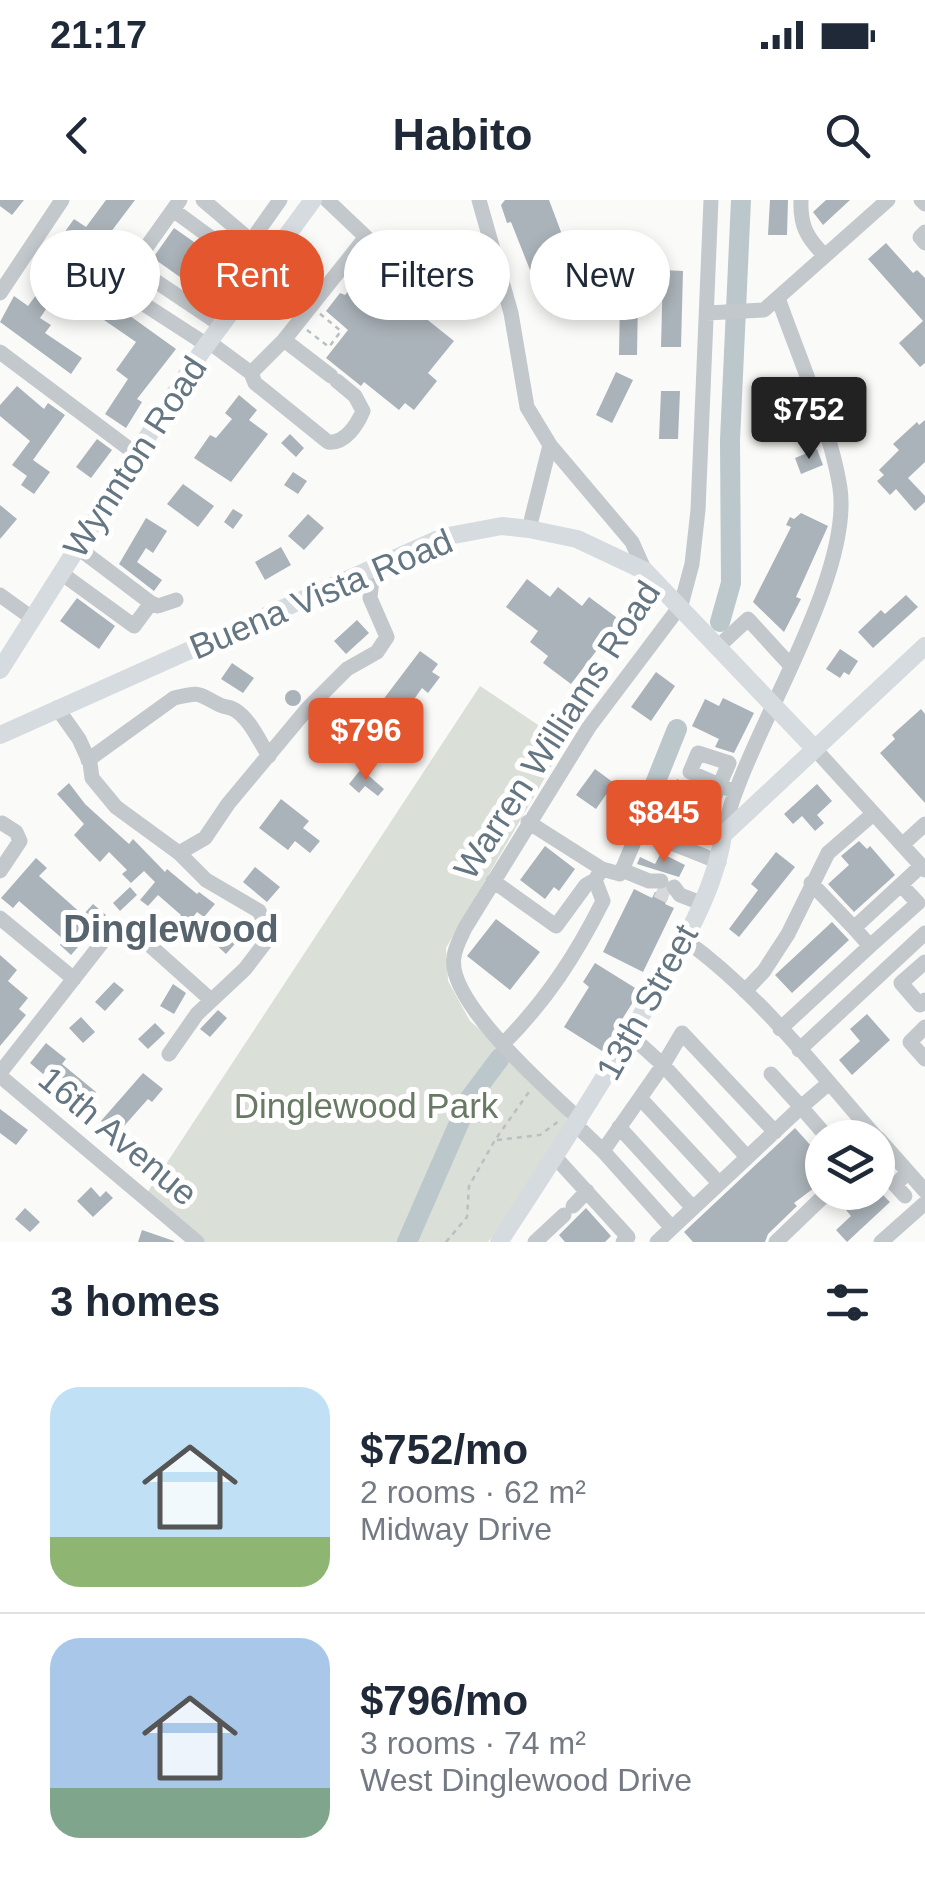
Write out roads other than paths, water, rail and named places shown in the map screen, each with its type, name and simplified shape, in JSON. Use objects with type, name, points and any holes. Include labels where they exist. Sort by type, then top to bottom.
[{"type":"main road","name":"Wynnton Road","points":[[290,230],[313,200]]},
{"type":"main road","name":"Wynnton Road","points":[[0,670],[208,344],[213,320]]},
{"type":"main road","name":"Buena Vista Road","points":[[4,726],[57,708],[443,538],[502,526],[577,540],[646,571],[815,749]]},
{"type":"main road","points":[[723,836],[925,646]]},
{"type":"main road","name":"13th Street","points":[[505,1240],[685,940],[719,862],[723,836]]},
{"type":"street","points":[[0,293],[62,200]]},
{"type":"street","points":[[203,200],[239,230]]},
{"type":"street","points":[[258,230],[280,200]]},
{"type":"street","points":[[251,373],[284,340],[366,237],[326,200]]},
{"type":"street","points":[[479,200],[511,313],[527,408],[550,445],[632,542],[646,571]]},
{"type":"street","name":"Warren Williams Road","points":[[672,1228],[478,1016],[459,984],[454,956],[465,928],[589,726],[681,605],[692,564],[698,510],[711,200]]},
{"type":"street","points":[[801,200],[800,219],[806,236],[825,256]]},
{"type":"street","points":[[707,312],[764,310],[888,200]]},
{"type":"street","points":[[180,297],[134,266],[177,205],[206,230]]},
{"type":"street","points":[[925,232],[920,237],[925,243]]},
{"type":"street","points":[[723,836],[728,788],[791,666],[835,548],[840,521],[840,490],[832,454],[778,298]]},
{"type":"street","points":[[160,313],[251,373],[255,383],[328,442],[336,443],[363,411],[355,396],[284,340]]},
{"type":"street","points":[[0,352],[136,454]]},
{"type":"street","points":[[529,529],[550,445]]},
{"type":"street","points":[[77,546],[158,606],[176,600]]},
{"type":"street","points":[[179,854],[205,838],[228,804],[308,708],[348,669],[377,652],[387,637],[370,598],[373,569]]},
{"type":"street","points":[[61,572],[134,626],[152,602]]},
{"type":"street","points":[[0,594],[32,618]]},
{"type":"street","points":[[720,646],[748,619],[791,666]]},
{"type":"street","points":[[88,760],[174,698],[190,694],[206,695],[234,709],[246,720],[268,756]]},
{"type":"street","points":[[57,708],[88,760],[92,778],[116,807],[179,854],[206,880],[258,911],[271,935],[245,969],[211,1000],[169,1054]]},
{"type":"street","points":[[815,749],[923,868],[854,928]]},
{"type":"street","points":[[728,788],[690,772],[698,753],[737,766]]},
{"type":"street","points":[[707,814],[728,788]]},
{"type":"street","points":[[745,991],[764,971],[788,934],[828,853],[874,814]]},
{"type":"street","points":[[528,822],[598,874],[620,874],[639,830],[719,862]]},
{"type":"street","points":[[0,871],[20,841],[16,832],[2,824]]},
{"type":"street","points":[[902,845],[925,824]]},
{"type":"street","points":[[622,870],[701,903]]},
{"type":"street","points":[[493,881],[556,926],[598,874]]},
{"type":"street","points":[[503,1044],[548,996],[580,946],[602,901],[598,874]]},
{"type":"street","points":[[811,883],[870,946]]},
{"type":"street","points":[[780,1029],[918,903],[901,884]]},
{"type":"street","points":[[0,918],[74,979]]},
{"type":"street","points":[[0,1074],[115,926],[145,941],[211,1000]]},
{"type":"street","points":[[798,1050],[925,933]]},
{"type":"street","points":[[685,940],[718,964],[745,991],[861,1120]]},
{"type":"street","points":[[925,962],[901,983],[920,1005],[925,1000]]},
{"type":"street","points":[[925,1027],[910,1042],[925,1058]]},
{"type":"street","points":[[603,1152],[682,1033],[775,1132]]},
{"type":"street","points":[[630,1035],[747,1157]]},
{"type":"street","name":"16th Avenue","points":[[0,1074],[197,1242]]},
{"type":"street","points":[[771,1074],[812,1120]]},
{"type":"street","points":[[656,1242],[828,1083]]},
{"type":"street","points":[[640,1098],[719,1183]]},
{"type":"street","points":[[620,1127],[693,1208]]},
{"type":"street","points":[[556,1158],[628,1240]]},
{"type":"street","points":[[895,1158],[925,1191]]},
{"type":"street","points":[[895,1185],[908,1172]]},
{"type":"street","points":[[536,1242],[587,1191]]},
{"type":"street","points":[[880,1242],[925,1203]]},
{"type":"street","points":[[776,1242],[809,1210]]},
{"type":"waterway","points":[[720,622],[731,583],[730,440],[741,200]]},
{"type":"waterway","points":[[644,811],[677,729]]},
{"type":"waterway","points":[[407,1242],[470,1098],[500,1058]]},
{"type":"tunnel","points":[[657,890],[669,896]]},
{"type":"district","name":"Dinglewood","points":[[171,929]]},
{"type":"park label","name":"Dinglewood Park","points":[[366,1106]]}]
